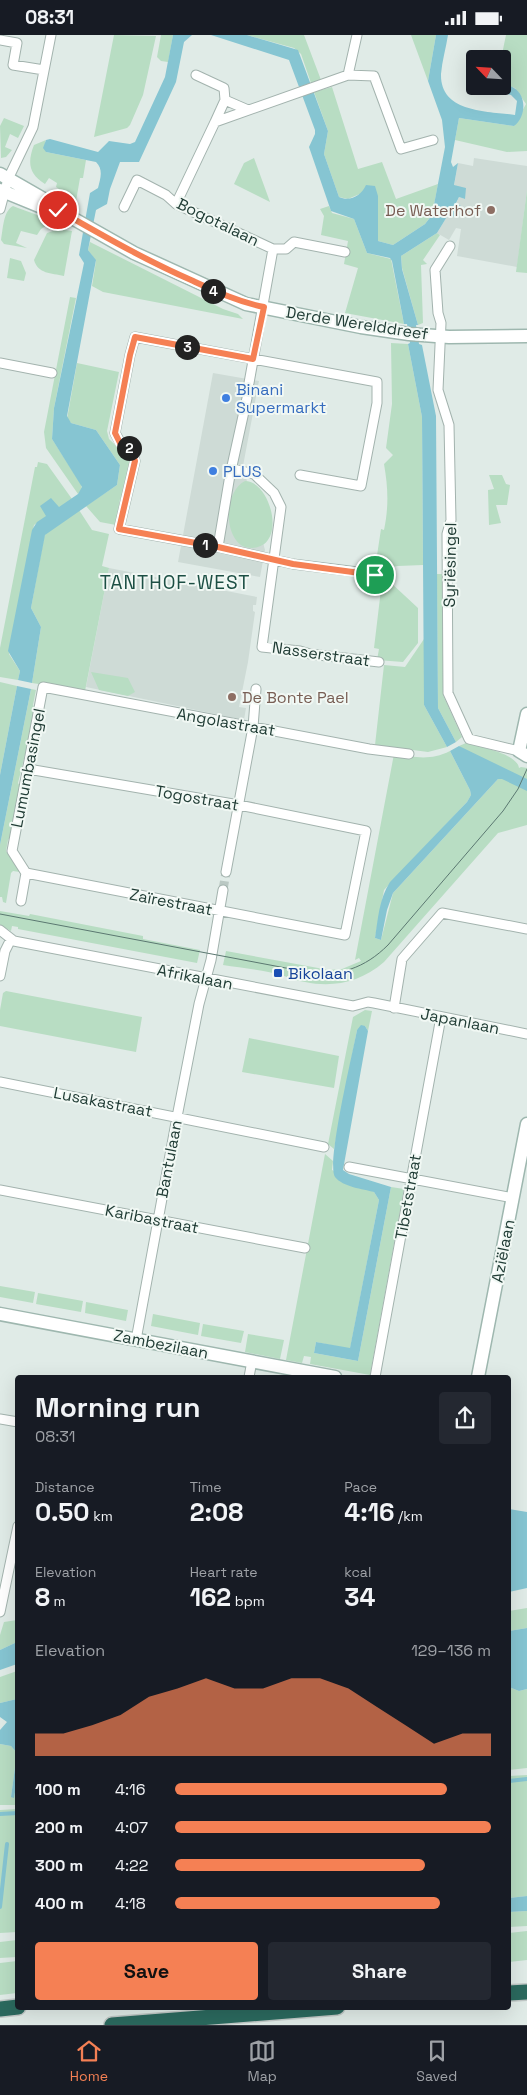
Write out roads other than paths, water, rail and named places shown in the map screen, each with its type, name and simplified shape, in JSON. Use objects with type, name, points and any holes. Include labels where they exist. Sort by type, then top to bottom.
[{"type":"highway","points":[[511,1993],[527,1992]]},
{"type":"highway","points":[[0,2009],[15,2007]]},
{"type":"highway","points":[[112,2025],[300,2010]]},
{"type":"street","points":[[0,209],[4,176],[33,127],[51,35]]},
{"type":"street","points":[[348,75],[357,35]]},
{"type":"street","points":[[0,40],[17,43],[13,65],[44,70]]},
{"type":"street","points":[[176,204],[225,99],[224,89],[196,75]]},
{"type":"street","points":[[215,122],[348,75],[374,76],[401,149],[433,140]]},
{"type":"street","points":[[225,99],[248,110]]},
{"type":"street","name":"Derde Werelddreef","points":[[4,176],[47,201],[58,210],[134,253],[246,304],[361,327],[413,334],[440,336],[527,336]]},
{"type":"street","name":"Bogotalaan","points":[[124,207],[137,180],[166,195],[176,204],[273,249],[264,307]]},
{"type":"street","name":"Derde Werelddreef","points":[[2,191],[44,208],[58,210]]},
{"type":"street","points":[[273,249],[286,249],[294,242],[345,252]]},
{"type":"street","name":"Derde Werelddreef","points":[[440,336],[441,323],[438,313],[435,271],[450,246]]},
{"type":"street","points":[[249,383],[264,307]]},
{"type":"street","name":"Syriësingel","points":[[440,336],[438,390],[449,425],[451,520],[447,534],[448,693],[469,739],[523,753]]},
{"type":"street","points":[[300,475],[361,486],[377,403],[377,382],[135,337],[115,433],[120,443],[132,451],[135,461],[119,529],[273,558],[293,564],[382,575]]},
{"type":"street","points":[[0,363],[52,373]]},
{"type":"street","points":[[218,547],[246,398]]},
{"type":"street","points":[[233,469],[254,474],[274,493],[281,507],[273,558]]},
{"type":"street","name":"Nasserstraat","points":[[273,558],[262,647],[300,651],[310,655],[379,662]]},
{"type":"street","name":"Angolastraat","points":[[43,687],[253,727],[409,754]]},
{"type":"street","name":"Lumumbasingel","points":[[26,873],[12,851],[43,687]]},
{"type":"street","points":[[226,872],[253,727],[256,689]]},
{"type":"street","points":[[523,753],[527,714]]},
{"type":"street","name":"Togostraat","points":[[28,769],[239,805],[366,831],[345,935]]},
{"type":"street","points":[[21,901],[26,873]]},
{"type":"street","name":"Zaïrestraat","points":[[26,873],[345,935]]},
{"type":"street","points":[[205,979],[211,960],[223,889]]},
{"type":"street","points":[[394,1007],[402,959],[442,913],[527,929]]},
{"type":"street","name":"Afrikalaan","points":[[0,930],[19,943],[353,1006],[368,1003],[394,1007]]},
{"type":"street","points":[[0,976],[5,951],[11,939]]},
{"type":"street","name":"Bantulaan","points":[[136,1340],[177,1117],[205,979]]},
{"type":"street","name":"Japanlaan","points":[[394,1007],[527,1035]]},
{"type":"street","name":"Tibetstraat","points":[[375,1375],[441,1017]]},
{"type":"street","name":"Lusakastraat","points":[[0,1082],[324,1147]]},
{"type":"street","name":"Aziëlaan","points":[[478,1375],[527,1124]]},
{"type":"street","points":[[349,1167],[513,1198]]},
{"type":"street","name":"Karibastraat","points":[[0,1190],[305,1248]]},
{"type":"street","name":"Zambezilaan","points":[[0,1314],[323,1375]]},
{"type":"street","points":[[249,1375],[252,1361]]},
{"type":"street","points":[[0,1419],[15,1422]]},
{"type":"street","points":[[0,1612],[15,1540]]},
{"type":"water","points":[[173,35],[192,35],[184,42],[176,82],[139,162],[120,162],[110,189],[107,204],[96,210],[88,250],[96,260],[67,416],[71,423],[96,430],[120,465],[117,485],[45,535],[31,608],[41,627],[32,683],[18,680],[20,671],[8,651],[32,530],[37,522],[46,516],[40,506],[51,498],[59,507],[78,494],[82,487],[52,439],[54,408],[84,263],[79,255],[90,193],[98,188],[101,175],[100,168],[96,162],[46,152],[43,148],[46,140],[50,139],[98,152],[109,141],[130,144],[135,142],[165,77]]},
{"type":"water","points":[[211,35],[247,35],[298,50],[328,131],[324,154],[339,197],[347,199],[355,197],[366,185],[375,186],[378,196],[378,241],[393,245],[425,224],[432,215],[445,147],[442,120],[428,81],[436,35],[448,35],[441,74],[443,87],[448,96],[457,103],[479,111],[515,115],[517,101],[511,95],[511,86],[518,92],[523,101],[523,112],[514,126],[459,118],[451,162],[453,167],[458,163],[454,185],[466,188],[465,199],[459,197],[456,203],[461,206],[453,217],[448,215],[437,233],[401,256],[402,269],[418,325],[416,325],[419,344],[422,345],[436,416],[438,708],[456,742],[447,747],[424,705],[422,417],[408,344],[410,343],[407,324],[404,324],[390,258],[367,253],[354,219],[331,211],[309,147],[315,130],[289,60]]},
{"type":"water","points":[[17,686],[31,689],[0,845],[0,775]]},
{"type":"water","points":[[459,746],[527,779],[527,791],[502,779],[498,779],[393,893],[387,910],[381,940],[375,938],[381,902],[390,882],[467,802],[471,795],[450,751]]},
{"type":"water","points":[[361,1025],[365,1026],[368,1031],[343,1170],[349,1174],[391,1187],[358,1361],[314,1353],[316,1342],[350,1348],[379,1200],[374,1192],[343,1183],[335,1177],[333,1168],[341,1107],[357,1030]]},
{"type":"water","points":[[511,1509],[527,1512],[527,1588],[511,1592]]},
{"type":"water","points":[[527,1628],[527,1689],[519,1691],[511,1688],[511,1631]]},
{"type":"water","points":[[15,1643],[15,1665],[0,1670],[0,1650]]},
{"type":"water","points":[[15,1699],[15,1751],[11,1746],[0,1744],[0,1730],[7,1722],[0,1717],[0,1703]]},
{"type":"water","points":[[15,1768],[15,1792],[14,1798],[11,1797]]},
{"type":"water","points":[[527,1896],[527,1911],[511,1912],[511,1898]]},
{"type":"waterway","points":[[511,1781],[527,1779]]},
{"type":"waterway","points":[[0,1814],[15,1813]]},
{"type":"waterway","points":[[0,1907],[7,1844]]},
{"type":"tunnel","points":[[247,398],[249,383]]},
{"type":"tunnel","points":[[223,890],[226,872]]},
{"type":"tram line","points":[[0,914],[307,972],[341,972],[370,960],[388,945],[503,811],[518,789],[527,769]]},
{"type":"place","name":"De Waterhof","points":[[491,210]]},
{"type":"place","name":"Binani Supermarkt","points":[[226,398]]},
{"type":"place","name":"PLUS","points":[[213,471]]},
{"type":"place","name":"De Bonte Pael","points":[[232,697]]},
{"type":"place","name":"Bikolaan","points":[[278,973]]},
{"type":"district","name":"TANTHOF-WEST","points":[[175,582]]}]
